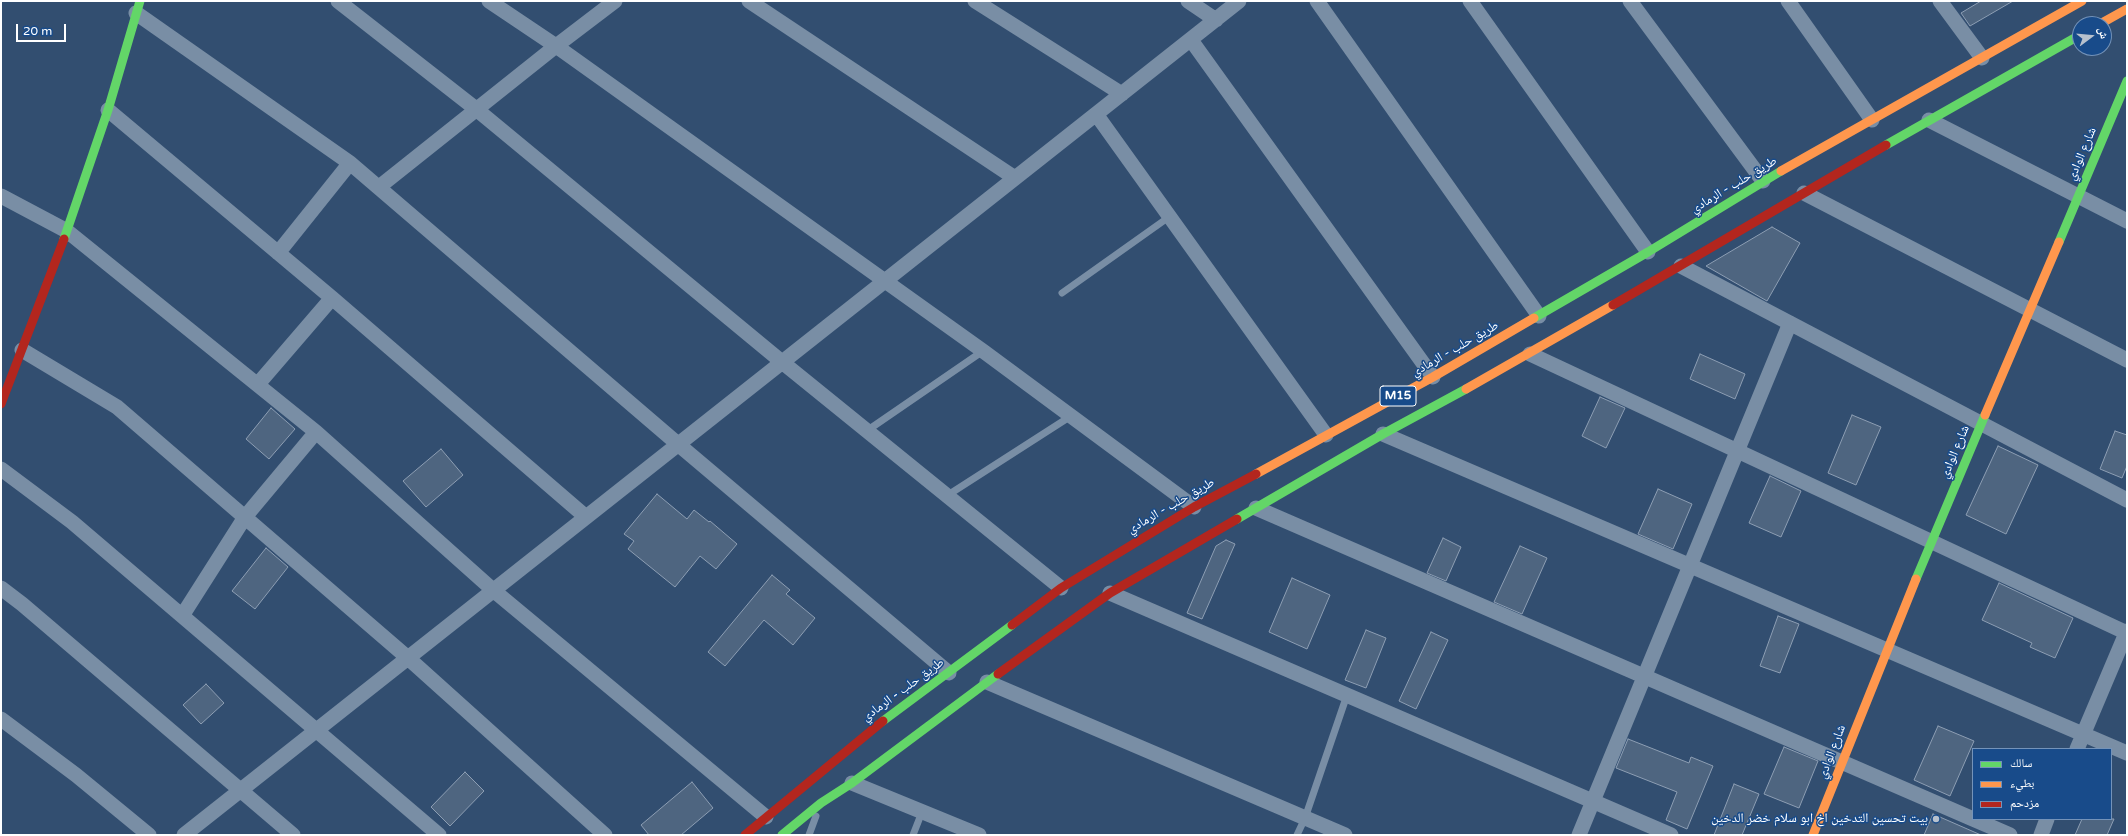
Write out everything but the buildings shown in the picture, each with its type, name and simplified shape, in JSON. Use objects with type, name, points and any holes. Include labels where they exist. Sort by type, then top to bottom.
[{"type":"main road","name":"طريق حلب - الرمادي","points":[[745,835],[862,737],[1061,588],[1194,507],[1433,377],[1648,252],[1764,181],[2082,1]]},
{"type":"main road","points":[[1,404],[67,232],[108,110],[138,7]]},
{"type":"main road","points":[[2112,17],[2127,9]]},
{"type":"main road","name":"M15","points":[[782,835],[821,803],[852,783],[987,682],[1110,593],[1383,434],[1530,354],[1929,120],[2072,40]]},
{"type":"main road","name":"شارع الوادي","points":[[1813,835],[1931,541],[2127,82]]},
{"type":"street","points":[[338,1],[476,109],[782,362],[868,430],[1061,588]]},
{"type":"street","points":[[489,1],[556,46],[884,282],[983,351],[1194,507]]},
{"type":"street","points":[[379,188],[476,109],[615,1]]},
{"type":"street","points":[[749,1],[1015,178]]},
{"type":"street","points":[[975,1],[1122,94]]},
{"type":"street","points":[[1188,1],[1216,20]]},
{"type":"street","points":[[184,835],[1239,1]]},
{"type":"street","points":[[1317,1],[1539,316]]},
{"type":"street","points":[[1470,1],[1648,252]]},
{"type":"street","points":[[1630,1],[1764,181]]},
{"type":"street","points":[[1788,1],[1872,120]]},
{"type":"street","points":[[1940,1],[1982,58]]},
{"type":"street","points":[[138,7],[350,163],[679,445],[949,673]]},
{"type":"street","points":[[1191,40],[1433,377]]},
{"type":"street","points":[[108,110],[332,298],[586,517]]},
{"type":"street","points":[[1096,114],[1326,435]]},
{"type":"street","points":[[1929,120],[2127,221]]},
{"type":"street","points":[[278,253],[350,163]]},
{"type":"street","points":[[1804,193],[2127,360]]},
{"type":"street","points":[[1,196],[67,232],[258,384],[316,432],[493,590],[766,817]]},
{"type":"street","points":[[1681,266],[2127,500]]},
{"type":"street","points":[[258,384],[332,298]]},
{"type":"street","points":[[1578,835],[1790,323]]},
{"type":"street","points":[[22,350],[118,407],[408,658],[605,835]]},
{"type":"street","points":[[1530,354],[2127,632],[2077,748]]},
{"type":"street","points":[[182,616],[245,517],[316,432]]},
{"type":"street","points":[[1383,434],[2127,753]]},
{"type":"street","points":[[1,468],[72,522],[439,835]]},
{"type":"street","points":[[1256,508],[1972,819]]},
{"type":"street","points":[[1,588],[22,604],[293,835]]},
{"type":"street","points":[[1110,593],[1671,835]]},
{"type":"street","points":[[987,682],[1345,835]]},
{"type":"street","points":[[1,719],[76,775],[149,835]]},
{"type":"street","points":[[852,783],[979,835]]},
{"type":"street","points":[[1975,820],[2010,835]]},
{"type":"street","points":[[2041,835],[2048,820]]},
{"type":"lane","points":[[1062,293],[1169,217]]},
{"type":"lane","points":[[868,430],[983,351]]},
{"type":"lane","points":[[948,495],[1071,416]]},
{"type":"lane","points":[[1297,835],[1347,695]]},
{"type":"lane","points":[[808,835],[821,803]]},
{"type":"lane","points":[[913,835],[922,812]]},
{"type":"traffic: fast","points":[[64,239],[108,110],[140,1]]},
{"type":"traffic: fast","points":[[1886,145],[2072,40]]},
{"type":"traffic: fast","points":[[2059,242],[2127,81]]},
{"type":"traffic: fast","points":[[1534,318],[1648,252],[1781,171]]},
{"type":"traffic: fast","points":[[1237,519],[1383,434],[1466,389]]},
{"type":"traffic: fast","points":[[1916,579],[1985,415]]},
{"type":"traffic: fast","points":[[883,721],[1012,625]]},
{"type":"traffic: fast","points":[[782,835],[821,803],[852,783],[998,674]]},
{"type":"traffic: slow","points":[[1781,171],[2082,1]]},
{"type":"traffic: slow","points":[[2112,17],[2127,9]]},
{"type":"traffic: slow","points":[[1985,415],[2059,242]]},
{"type":"traffic: slow","points":[[1466,389],[1613,305]]},
{"type":"traffic: slow","points":[[1256,474],[1433,377],[1534,318]]},
{"type":"traffic: slow","points":[[1813,835],[1916,579]]},
{"type":"traffic: jam","points":[[1613,305],[1886,145]]},
{"type":"traffic: jam","points":[[1,404],[64,239]]},
{"type":"traffic: jam","points":[[1012,625],[1061,588],[1194,507],[1256,474]]},
{"type":"traffic: jam","points":[[998,674],[1110,593],[1237,519]]},
{"type":"traffic: jam","points":[[745,835],[883,721]]},
{"type":"place","name":"بيت تحسين التدخين اخ ابو سلام خضر الدخين","points":[[1936,819]]}]
